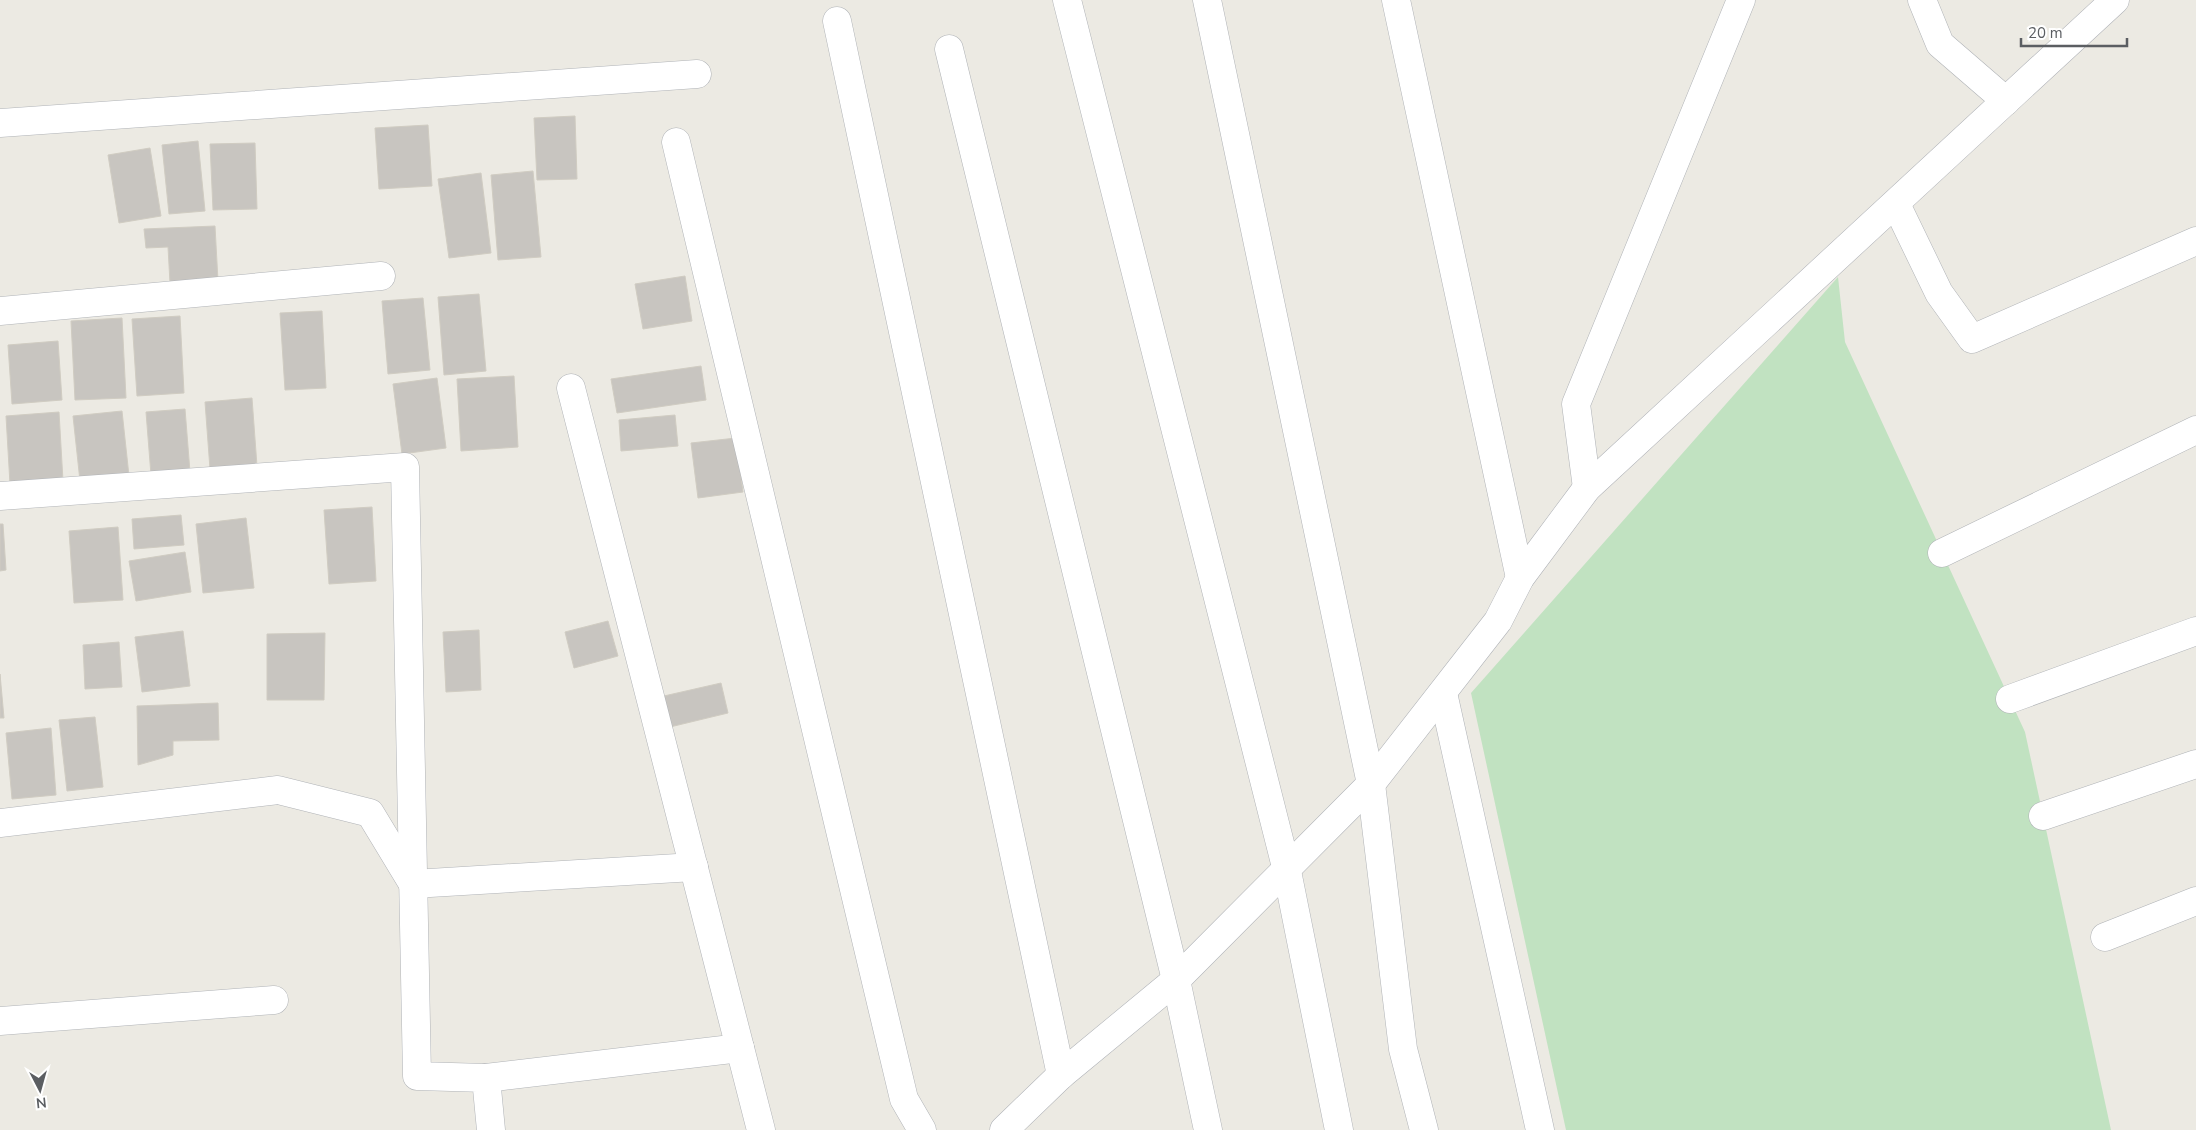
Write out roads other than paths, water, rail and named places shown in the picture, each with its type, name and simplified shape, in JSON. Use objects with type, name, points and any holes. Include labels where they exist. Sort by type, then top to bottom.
[{"type":"street","points":[[1067,0],[1287,871],[1339,1130]]},
{"type":"street","points":[[1207,0],[1372,784],[1403,1049],[1424,1130]]},
{"type":"street","points":[[1396,0],[1520,578]]},
{"type":"street","points":[[1587,488],[1576,404],[1741,0]]},
{"type":"street","points":[[1922,0],[1940,44],[2006,101]]},
{"type":"street","points":[[1004,1130],[1060,1075],[1176,980],[1372,784],[1498,621],[1520,578],[1587,488],[2115,0]]},
{"type":"street","points":[[837,20],[1060,1075]]},
{"type":"street","points":[[949,49],[1176,980],[1208,1130]]},
{"type":"street","points":[[0,123],[697,74]]},
{"type":"street","points":[[676,142],[904,1100],[922,1130]]},
{"type":"street","points":[[1896,204],[1939,293],[1972,339],[2196,241]]},
{"type":"street","points":[[0,311],[381,276]]},
{"type":"street","points":[[571,388],[761,1130]]},
{"type":"street","points":[[1942,553],[2196,430]]},
{"type":"street","points":[[0,496],[405,467],[417,1076],[486,1078],[740,1048]]},
{"type":"street","points":[[2010,699],[2196,631]]},
{"type":"street","points":[[1443,693],[1540,1130]]},
{"type":"street","points":[[2043,816],[2196,764]]},
{"type":"street","points":[[0,823],[278,790],[370,813],[413,884]]},
{"type":"street","points":[[413,884],[694,867]]},
{"type":"street","points":[[2105,937],[2196,901]]},
{"type":"street","points":[[0,1021],[274,1000]]},
{"type":"street","points":[[486,1078],[491,1130]]}]
